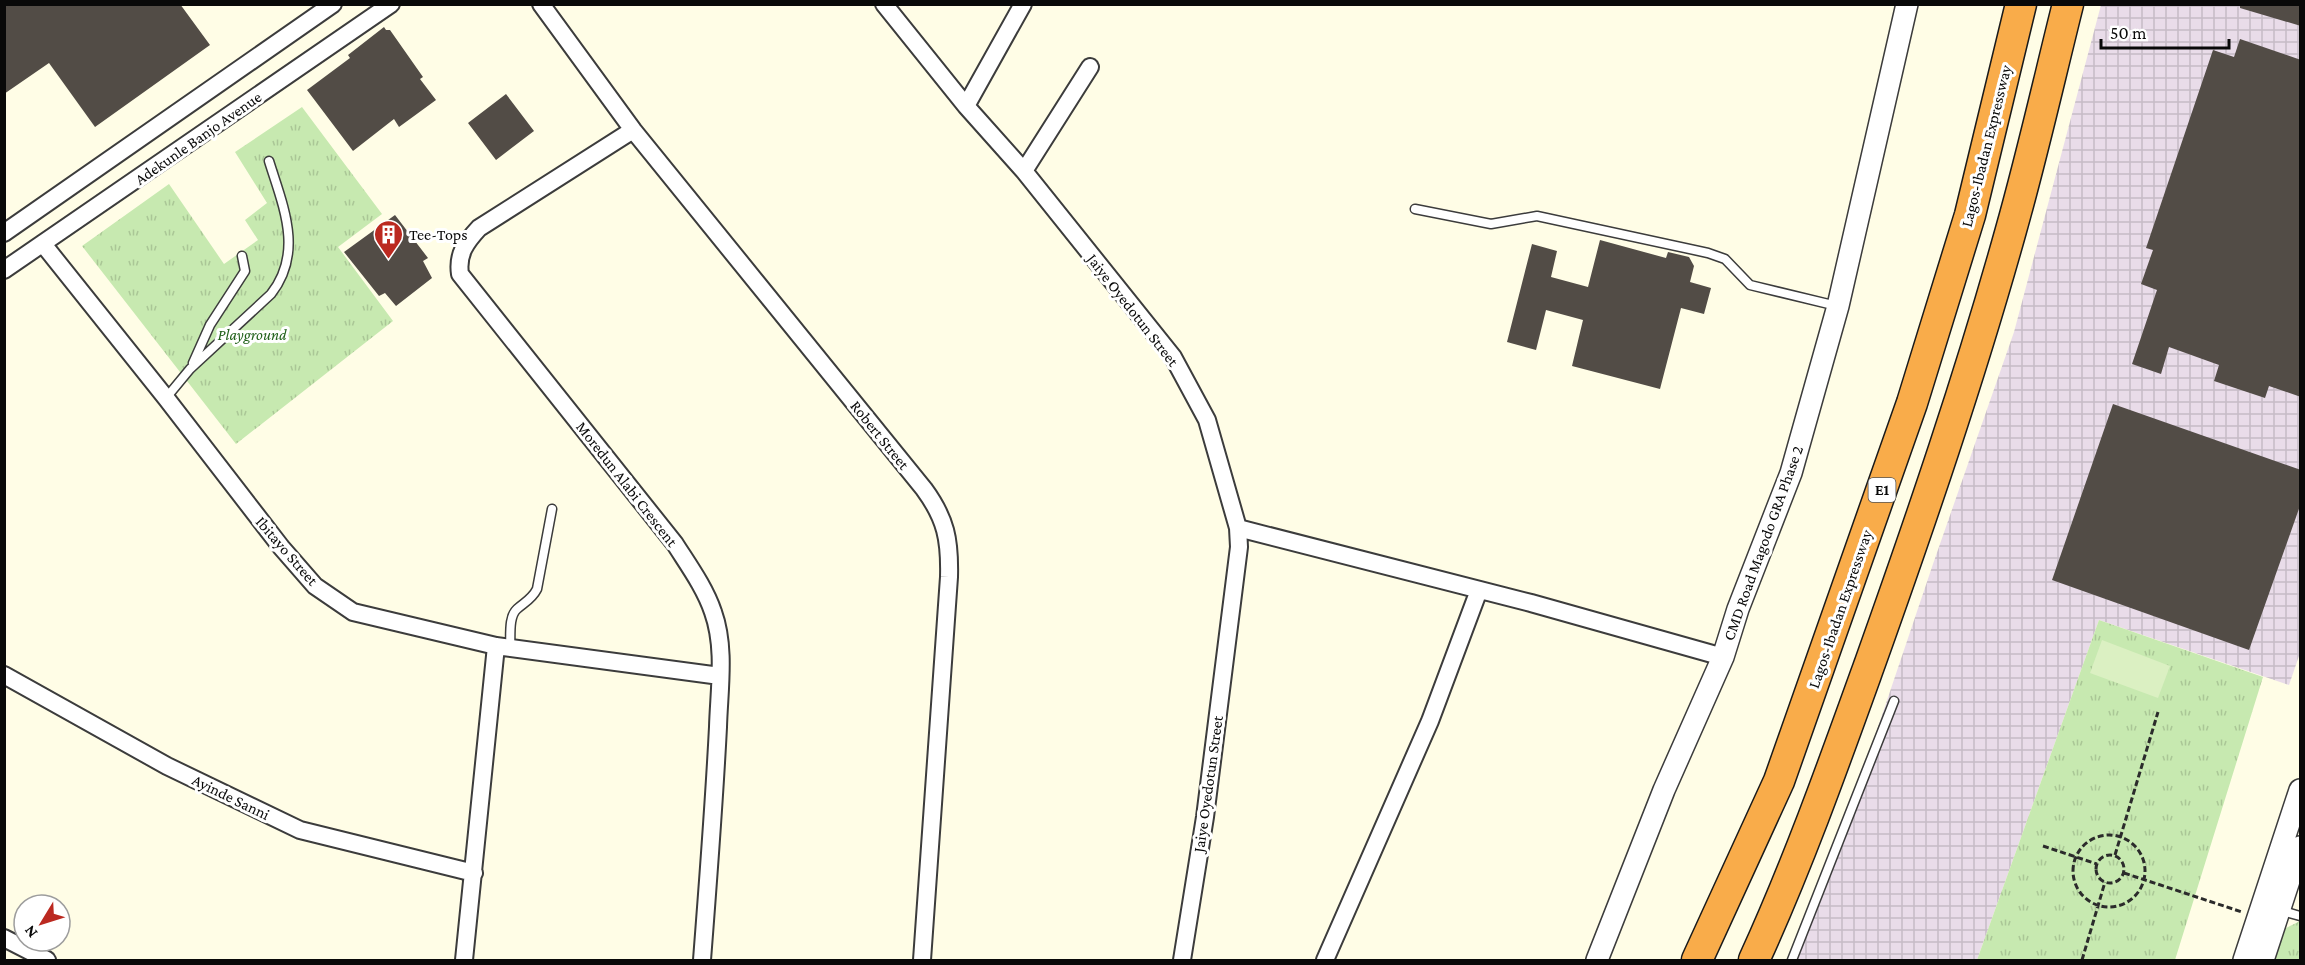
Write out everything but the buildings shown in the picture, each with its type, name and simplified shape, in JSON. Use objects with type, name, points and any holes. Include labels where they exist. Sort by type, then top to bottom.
[{"type":"highway","name":"Lagos-Ibadan Expressway","points":[[1697,960],[1779,781],[1912,403],[1970,215],[2021,4]]},
{"type":"highway","points":[[1754,960],[1774,917],[1841,746],[1911,550],[1965,388],[2012,228],[2068,4]]},
{"type":"street","name":"Adekunle Banjo Avenue","points":[[4,233],[333,4]]},
{"type":"street","name":"Adekunle Banjo Avenue","points":[[4,270],[391,4]]},
{"type":"street","name":"Robert Street","points":[[541,4],[633,130],[924,489],[943,519],[950,552],[949,577],[922,960]]},
{"type":"street","name":"Jaiye Oyedotun Street","points":[[884,4],[966,106],[1024,171],[1173,357],[1207,420],[1238,528],[1236,573],[1205,817],[1182,960]]},
{"type":"street","points":[[966,106],[1023,4]]},
{"type":"street","name":"CMD Road Magodo GRA Phase 2","points":[[1597,960],[1664,790],[1723,657],[1738,609],[1791,472],[1838,306],[1907,4]]},
{"type":"street","points":[[1024,171],[1090,67]]},
{"type":"street","name":"Moredun Alabi Crescent","points":[[633,130],[479,228],[466,242],[458,261],[460,274],[675,544],[699,582],[714,613],[719,641],[720,676],[715,797],[702,960]]},
{"type":"street","name":"Ibitayo Street","points":[[43,244],[281,547],[315,586],[353,612],[503,647],[720,676]]},
{"type":"street","points":[[1238,528],[1479,590],[1723,657]]},
{"type":"street","points":[[1324,960],[1430,721],[1479,590]]},
{"type":"street","points":[[464,960],[503,647]]},
{"type":"street","name":"Ayinde Sanni","points":[[4,675],[167,766],[300,830],[474,873]]},
{"type":"street","points":[[2244,960],[2301,790]]},
{"type":"street","points":[[2263,960],[2279,909],[2290,887],[2301,847]]},
{"type":"street","points":[[4,938],[47,960]]},
{"type":"lane","points":[[166,398],[190,369],[282,281],[289,254],[288,226],[269,161]]},
{"type":"lane","points":[[1415,209],[1491,224],[1538,216],[1708,253],[1725,259],[1750,285],[1838,306]]},
{"type":"lane","points":[[190,369],[210,325],[245,271],[242,256]]},
{"type":"lane","points":[[503,647],[512,615],[533,598],[537,589],[552,509]]},
{"type":"lane","points":[[1792,960],[1894,701]]},
{"type":"lane","points":[[2279,909],[2301,916]]},
{"type":"path","points":[[2115,855],[2158,712]]},
{"type":"path","points":[[2099,835],[2121,836],[2130,841],[2143,858],[2144,880],[2135,896],[2127,902],[2118,906],[2099,906],[2090,902],[2076,887],[2073,877],[2075,857],[2080,848],[2099,835]]},
{"type":"path","points":[[2043,846],[2097,864]]},
{"type":"path","points":[[2115,855],[2122,860],[2124,873],[2115,882],[2105,882],[2098,876],[2097,864],[2102,857],[2115,855]]},
{"type":"path","points":[[2124,873],[2258,918]]},
{"type":"path","points":[[2082,960],[2105,882]]},
{"type":"shaded area","points":[[2101,5],[2300,5],[2300,653],[2289,685],[2099,620],[1977,960],[1789,960],[1821,896],[2014,332]]},
{"type":"green space","name":"Playground","points":[[302,107],[382,214],[338,247],[393,321],[236,444],[82,246],[169,184],[224,264],[258,240],[245,220],[267,203],[235,152]]},
{"type":"green space","points":[[2099,620],[2263,677],[2175,960],[1977,960]]},
{"type":"green space","points":[[2102,640],[2170,666],[2158,698],[2090,673]]},
{"type":"green space","points":[[2300,921],[2300,960],[2272,960],[2282,930]]},
{"type":"place","name":"Tee-Tops","points":[[388,260]]}]
